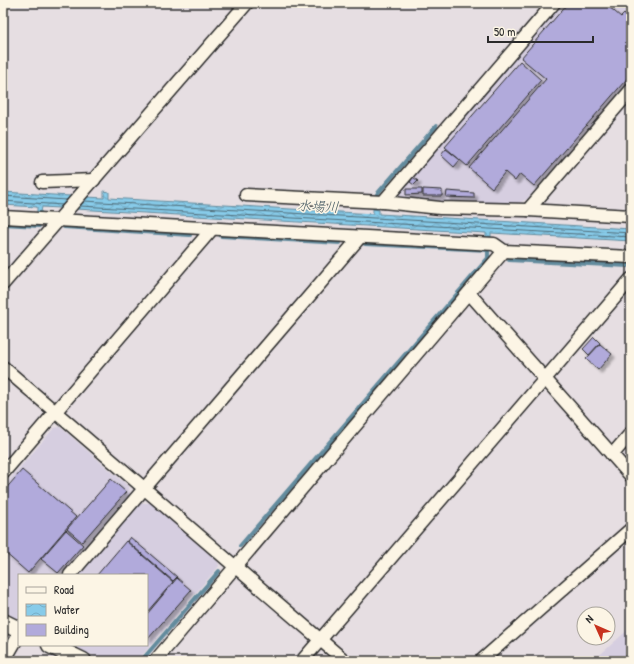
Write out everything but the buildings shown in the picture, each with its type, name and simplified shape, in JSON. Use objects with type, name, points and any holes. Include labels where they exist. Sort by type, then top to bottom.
[{"type":"street","points":[[3,284],[247,3]]},
{"type":"street","points":[[383,202],[554,3]]},
{"type":"street","points":[[528,210],[631,90]]},
{"type":"street","points":[[42,182],[93,182]]},
{"type":"street","points":[[246,195],[383,202],[440,208],[528,210],[631,216]]},
{"type":"street","points":[[3,217],[60,218],[212,229],[494,244],[504,251],[631,257]]},
{"type":"street","points":[[3,473],[212,229]]},
{"type":"street","points":[[71,574],[360,237]]},
{"type":"street","points":[[155,661],[504,251]]},
{"type":"street","points":[[302,661],[631,279]]},
{"type":"street","points":[[469,293],[631,476]]},
{"type":"street","points":[[3,367],[345,661]]},
{"type":"street","points":[[612,455],[631,433]]},
{"type":"street","points":[[481,661],[631,529]]},
{"type":"street","points":[[3,622],[18,630]]},
{"type":"street","points":[[4,661],[18,637]]},
{"type":"street","points":[[52,646],[83,661]]},
{"type":"shaded area","points":[[564,3],[631,3],[631,78],[527,199],[514,205],[400,199],[398,192]]},
{"type":"shaded area","points":[[60,427],[129,487],[130,494],[61,574],[18,574],[18,618],[16,619],[3,612],[3,487],[54,428]]},
{"type":"shaded area","points":[[140,503],[150,503],[218,562],[219,566],[137,661],[104,661],[72,646],[148,646],[148,574],[78,574]]},
{"type":"shaded area","points":[[631,627],[631,661],[593,661],[610,646],[616,646],[616,640]]},
{"type":"water","points":[[104,191],[109,192],[109,198],[373,214],[373,209],[379,210],[379,214],[631,229],[631,241],[491,233],[491,237],[486,237],[486,233],[42,207],[41,212],[37,212],[37,207],[3,205],[3,192],[104,198]]},
{"type":"waterway","points":[[377,194],[436,126]]},
{"type":"waterway","points":[[3,224],[39,226]]},
{"type":"waterway","points":[[64,227],[190,235]]},
{"type":"waterway","points":[[221,236],[340,243]]},
{"type":"waterway","points":[[365,244],[488,250]]},
{"type":"waterway","points":[[240,546],[488,258],[488,252]]},
{"type":"waterway","points":[[509,260],[628,266]]},
{"type":"waterway","points":[[141,661],[219,571]]},
{"type":"water label","name":"水場川","points":[[318,206]]}]
